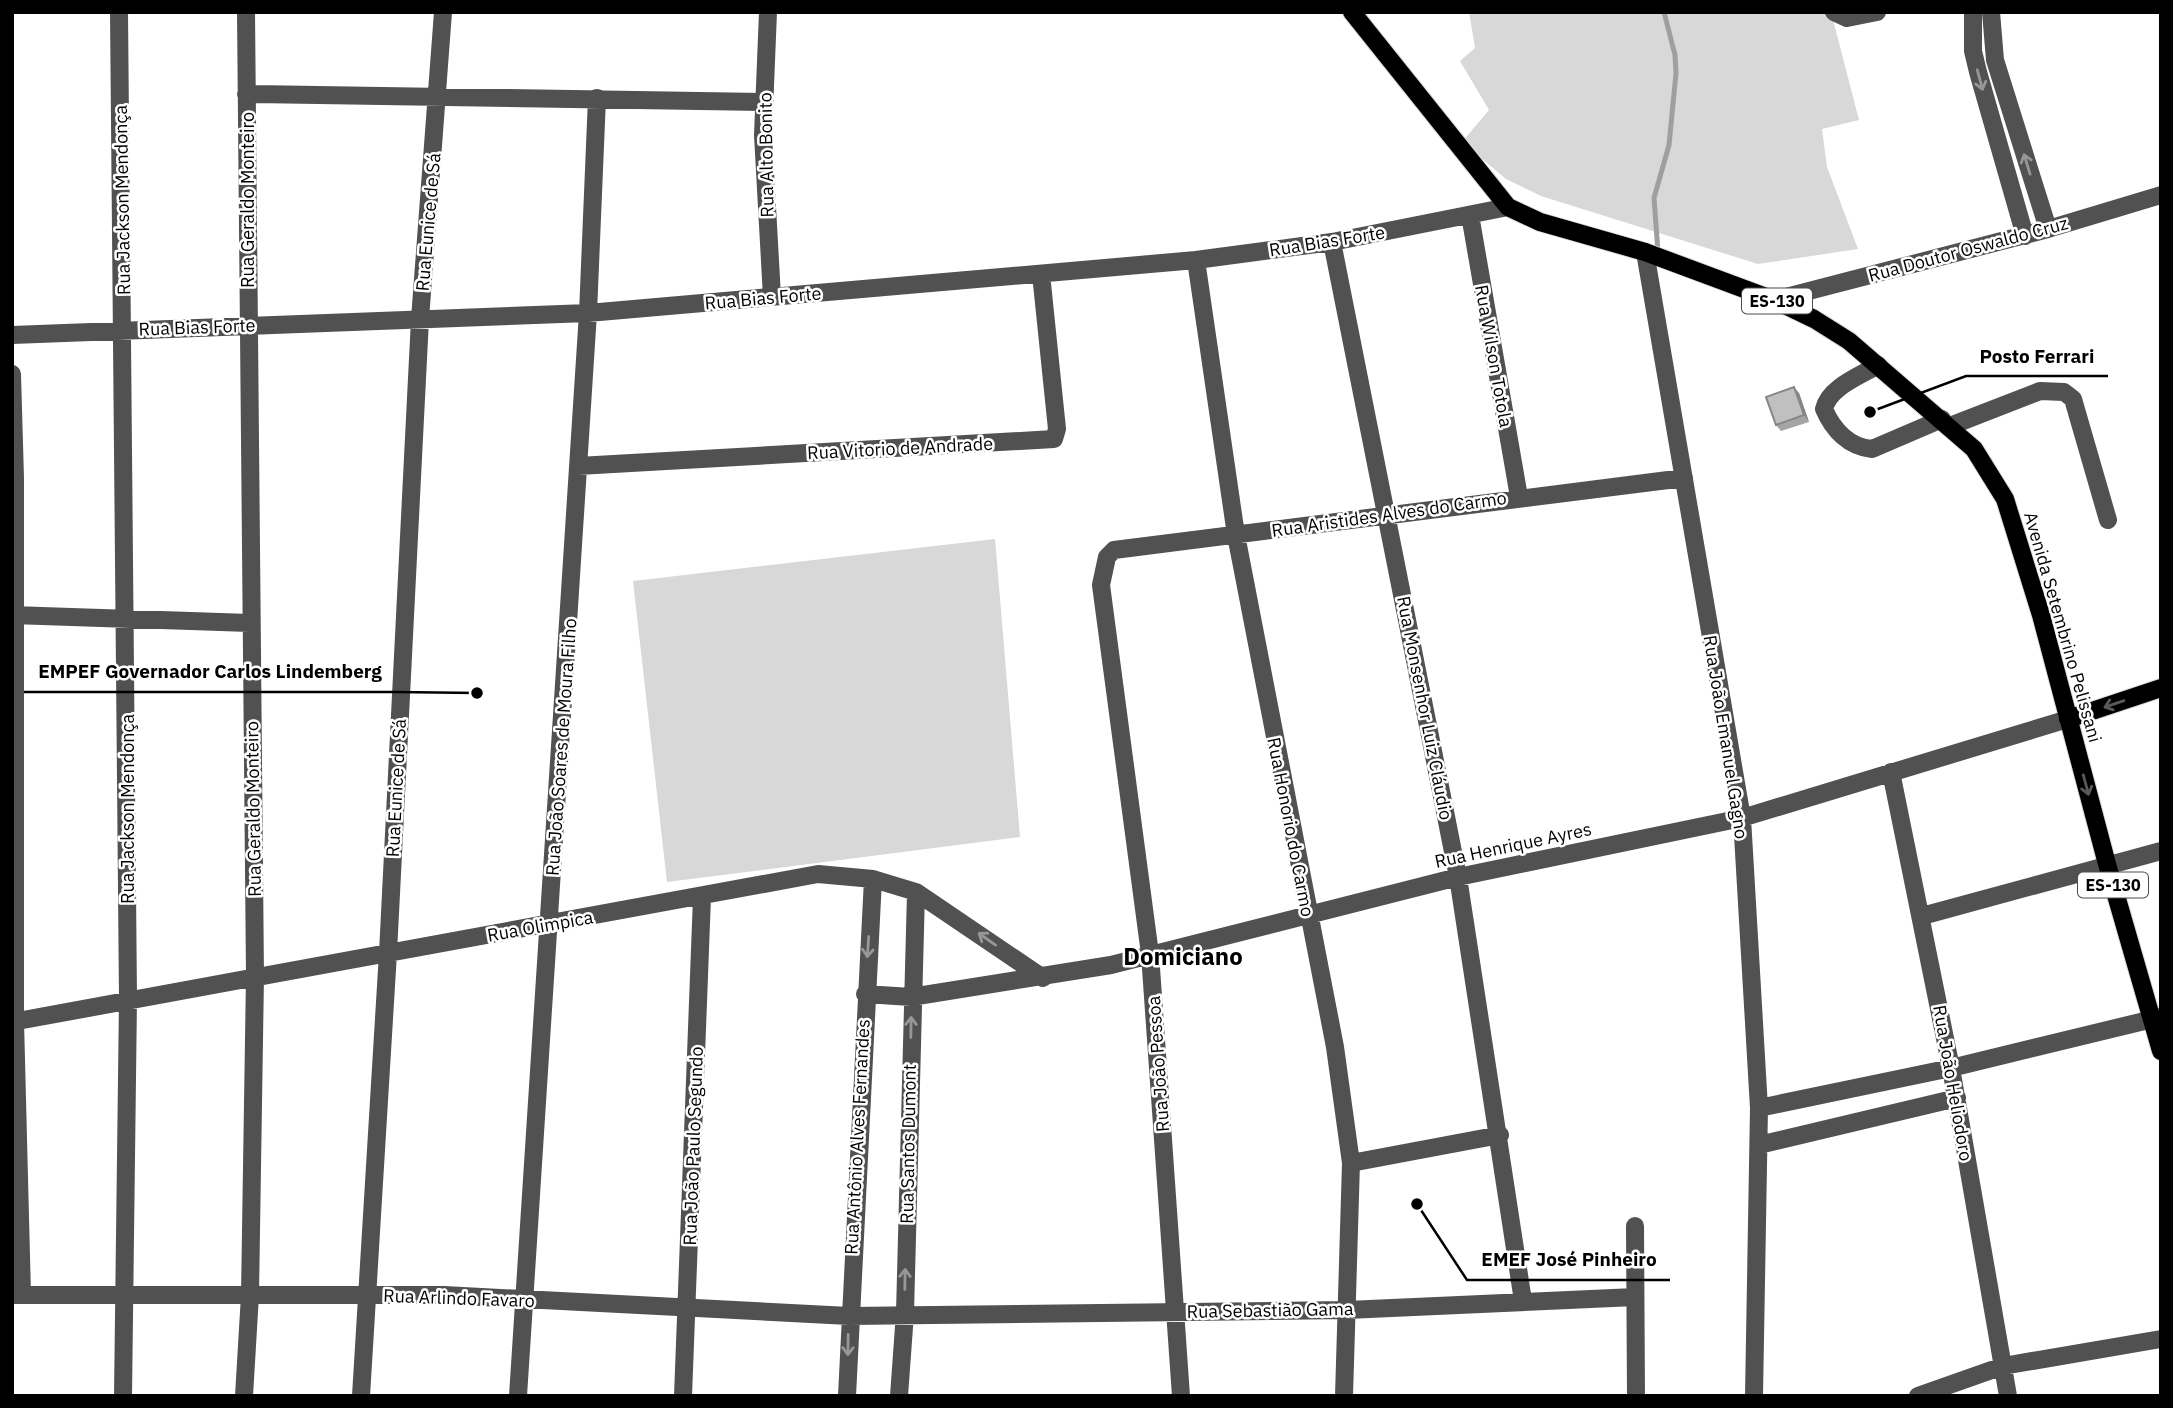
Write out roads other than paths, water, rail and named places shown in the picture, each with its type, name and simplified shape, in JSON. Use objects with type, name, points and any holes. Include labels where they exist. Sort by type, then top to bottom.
[{"type":"main road","name":"Avenida Setembrino Pelissani","points":[[1352,12],[1508,207],[1540,222],[1645,252],[1774,300],[1814,318],[1878,365],[1974,449],[2005,499],[2041,615],[2107,864],[2156,1018],[2161,1051]]},
{"type":"main road","name":"Rua Henrique Ayres","points":[[2068,719],[2161,688]]},
{"type":"street","name":"Rua Jackson Mendonça","points":[[119,12],[124,330],[128,999],[122,1396]]},
{"type":"street","name":"Rua Geraldo Monteiro","points":[[244,1396],[250,1295],[255,976],[246,12]]},
{"type":"street","name":"Rua Eunice de Sá","points":[[361,1396],[388,953],[420,319],[443,12]]},
{"type":"street","name":"Rua Alto Bonito","points":[[768,12],[763,102],[772,297]]},
{"type":"street","points":[[1835,12],[1847,18],[1877,12]]},
{"type":"street","points":[[1973,12],[1973,51],[2025,236]]},
{"type":"street","points":[[1991,12],[1995,60],[2048,229]]},
{"type":"street","points":[[246,94],[763,102]]},
{"type":"street","name":"Rua João Soares de Moura Filho","points":[[518,1396],[588,313],[597,98]]},
{"type":"street","name":"Rua Doutor Oswaldo Cruz","points":[[1774,300],[2025,236],[2161,195]]},
{"type":"street","name":"Rua Bias Forte","points":[[12,335],[588,313],[1196,260],[1332,242],[1508,207]]},
{"type":"street","name":"Rua Wilson Totola","points":[[1470,215],[1519,497]]},
{"type":"street","name":"Rua Monsenhor Luiz Cláudio","points":[[1332,242],[1458,877],[1500,1135],[1522,1301]]},
{"type":"street","name":"Rua João Emanuel Gagno","points":[[1645,252],[1742,818],[1759,1108],[1755,1396]]},
{"type":"street","name":"Rua Honorio do Carmo","points":[[1196,260],[1236,535],[1335,1048],[1351,1163],[1345,1396]]},
{"type":"street","name":"Rua Vitorio de Andrade","points":[[578,466],[1054,439],[1057,429],[1041,274]]},
{"type":"street","points":[[1878,365],[1843,385],[1826,401],[1824,409],[1837,431],[1860,448],[1872,449],[2040,391],[2064,392],[2073,399],[2108,520]]},
{"type":"street","points":[[12,374],[13,1021],[17,1295]]},
{"type":"street","name":"Rua Aristides Alves do Carmo","points":[[1103,566],[1114,550],[1684,478]]},
{"type":"street","name":"Rua João Pessoa","points":[[1103,566],[1101,585],[1150,954],[1181,1396]]},
{"type":"street","points":[[14,615],[250,623]]},
{"type":"street","name":"Rua Henrique Ayres","points":[[864,994],[911,998],[1043,978],[1150,954],[1458,877],[1742,818],[2068,719]]},
{"type":"street","name":"Rua João Heliodoro","points":[[1891,772],[1957,1098],[2008,1396]]},
{"type":"street","points":[[1922,916],[2161,851]]},
{"type":"street","name":"Rua Olimpica","points":[[13,1021],[818,874],[873,879],[916,892],[1043,978]]},
{"type":"street","name":"Rua Antônio Alves Fernandes","points":[[847,1396],[864,994],[873,879]]},
{"type":"street","name":"Rua Santos Dumont","points":[[899,1396],[905,1313],[911,998],[916,892]]},
{"type":"street","name":"Rua João Paulo Segundo","points":[[683,1396],[702,897]]},
{"type":"street","points":[[1759,1108],[1951,1068],[2156,1018]]},
{"type":"street","points":[[1759,1145],[1957,1098]]},
{"type":"street","points":[[1351,1163],[1500,1135]]},
{"type":"street","points":[[1635,1226],[1636,1396]]},
{"type":"street","name":"Rua Arlindo Favaro","points":[[17,1295],[368,1295],[523,1299],[849,1316],[905,1313]]},
{"type":"street","name":"Rua Sebastião Gama","points":[[905,1313],[1347,1310],[1635,1297]]},
{"type":"street","points":[[1918,1396],[2003,1366],[2161,1339]]},
{"type":"waterway","points":[[1658,252],[1654,198],[1669,145],[1676,73],[1675,55],[1664,12]]},
{"type":"place","name":"Posto Ferrari","points":[[1870,412]]},
{"type":"place","name":"EMPEF Governador Carlos Lindemberg","points":[[477,693]]},
{"type":"place","name":"EMEF José Pinheiro","points":[[1417,1204]]},
{"type":"district","name":"Domiciano","points":[[1183,956]]}]
